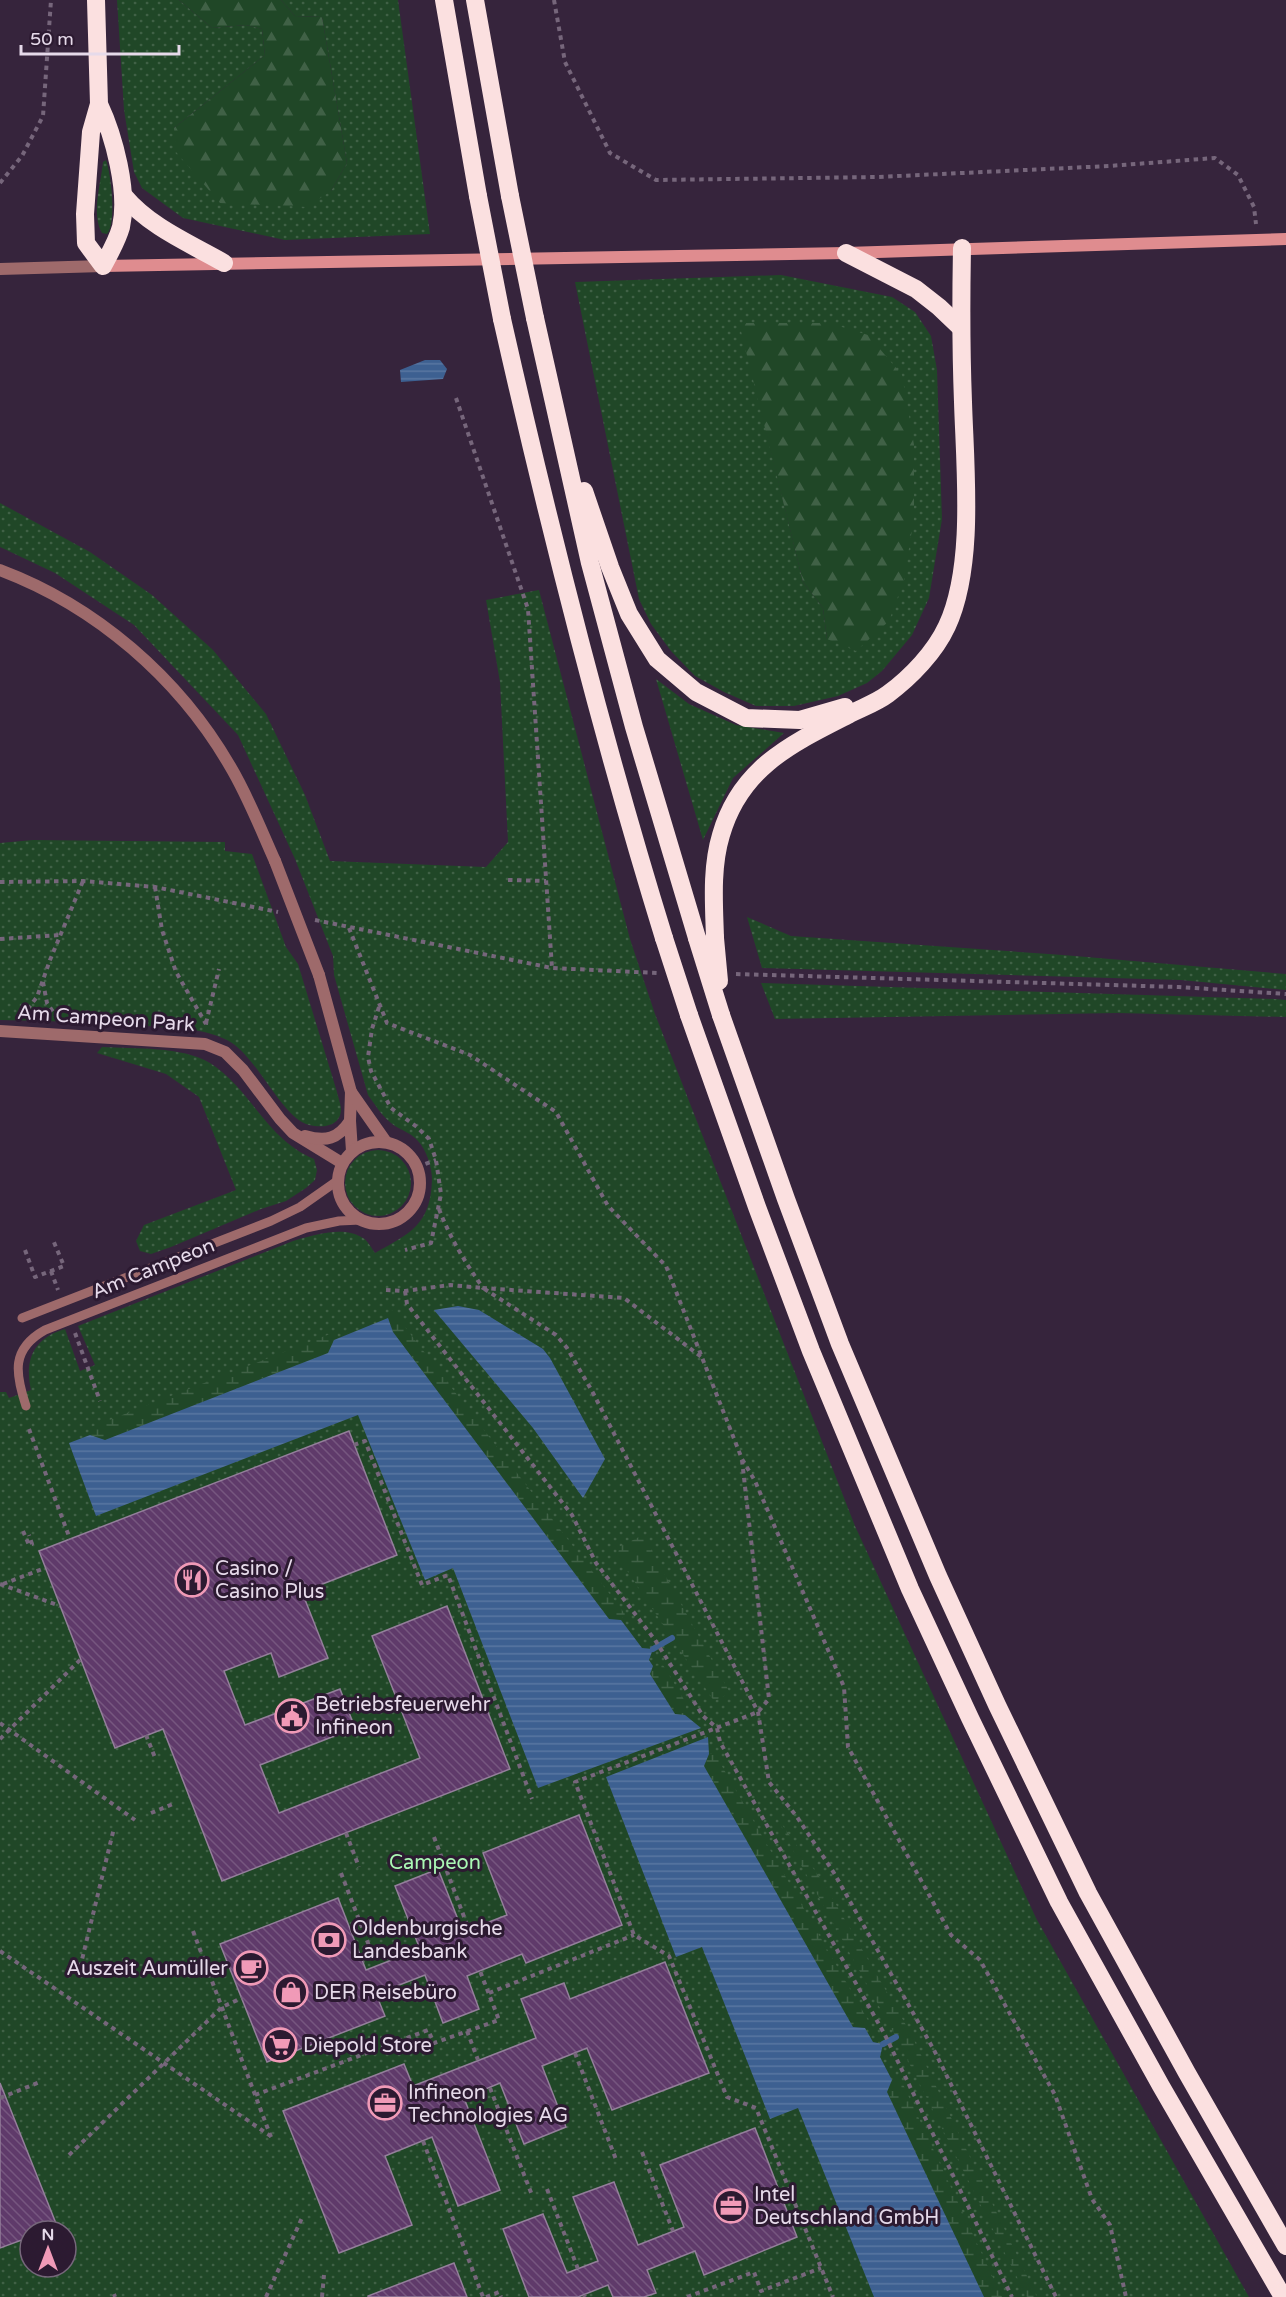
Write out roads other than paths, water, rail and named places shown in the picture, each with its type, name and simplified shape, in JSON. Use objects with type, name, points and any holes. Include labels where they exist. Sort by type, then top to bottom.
[{"type":"highway","points":[[96,0],[99,104],[91,132],[85,214],[86,243],[103,266],[121,227],[124,196],[111,131],[99,104]]},
{"type":"highway","points":[[434,0],[456,66]]},
{"type":"highway","points":[[444,0],[502,319],[559,561],[605,737],[664,938],[757,1207],[811,1350],[910,1589],[970,1718],[1059,1902],[1283,2297]]},
{"type":"highway","points":[[475,0],[510,196],[590,562],[634,728],[706,938],[722,1016],[786,1198],[840,1344],[938,1576],[982,1673],[1088,1893],[1286,2246]]},
{"type":"highway","points":[[124,196],[155,225],[224,263]]},
{"type":"highway","points":[[706,938],[720,836],[730,809],[747,784],[768,761],[794,742],[887,695],[930,654],[946,627],[955,605],[960,584],[966,514],[960,327],[962,248]]},
{"type":"highway","points":[[846,253],[916,289],[960,327]]},
{"type":"highway","points":[[554,403],[610,567],[629,614],[657,660],[696,692],[746,718],[800,720],[887,695]]},
{"type":"main road","points":[[103,266],[846,253],[1286,239]]},
{"type":"street","points":[[0,269],[103,266]]},
{"type":"street","points":[[0,570],[65,601],[107,629],[144,660],[180,696],[208,731],[231,767],[275,861],[319,975],[351,1092],[352,1151]]},
{"type":"street","name":"Am Campeon Park","points":[[2,1031],[205,1044],[225,1052],[243,1070],[263,1098],[294,1133],[342,1163]]},
{"type":"street","points":[[351,1092],[386,1142]]},
{"type":"street","points":[[294,1133],[318,1140],[332,1138],[343,1132],[350,1121]]},
{"type":"street","points":[[386,1142],[410,1155],[417,1167],[420,1180],[419,1193],[413,1205],[404,1215],[393,1221],[377,1224],[361,1220],[348,1210],[339,1196],[337,1181],[342,1163],[352,1151],[368,1143],[386,1142]]},
{"type":"lane","name":"Am Campeon","points":[[22,1318],[271,1221],[300,1206],[337,1181]]},
{"type":"lane","name":"Am Campeon","points":[[26,1406],[18,1376],[19,1359],[25,1346],[33,1337],[45,1330],[306,1228],[339,1221],[361,1220]]},
{"type":"water","points":[[425,360],[440,360],[447,369],[443,379],[401,382],[400,370]]},
{"type":"water","points":[[458,1306],[479,1310],[543,1349],[550,1358],[605,1459],[583,1498],[533,1428],[434,1310]]},
{"type":"water","points":[[388,1318],[393,1332],[609,1619],[621,1620],[642,1648],[653,1649],[649,1660],[653,1666],[650,1674],[675,1714],[685,1715],[701,1728],[538,1788],[453,1568],[425,1580],[358,1415],[96,1516],[69,1443],[90,1435],[105,1440],[328,1353],[334,1340]]},
{"type":"water","points":[[708,1737],[709,1754],[704,1766],[853,2027],[865,2028],[873,2042],[883,2044],[880,2057],[892,2080],[887,2092],[984,2297],[874,2297],[798,2108],[770,2119],[702,1947],[676,1957],[606,1777]]},
{"type":"waterway","points":[[653,1649],[672,1638]]},
{"type":"waterway","points":[[883,2044],[896,2037]]},
{"type":"place","name":"Casino / Casino Plus","points":[[192,1580]]},
{"type":"place","name":"Betriebsfeuerwehr Infineon","points":[[292,1716]]},
{"type":"place","name":"Oldenburgische Landesbank","points":[[329,1940]]},
{"type":"place","name":"Auszeit Aumüller","points":[[251,1968]]},
{"type":"place","name":"DER Reisebüro","points":[[291,1992]]},
{"type":"place","name":"Diepold Store","points":[[280,2045]]},
{"type":"place","name":"Infineon Technologies AG","points":[[385,2103]]},
{"type":"place","name":"Intel Deutschland GmbH","points":[[731,2206]]},
{"type":"park label","name":"Campeon","points":[[435,1862]]}]
